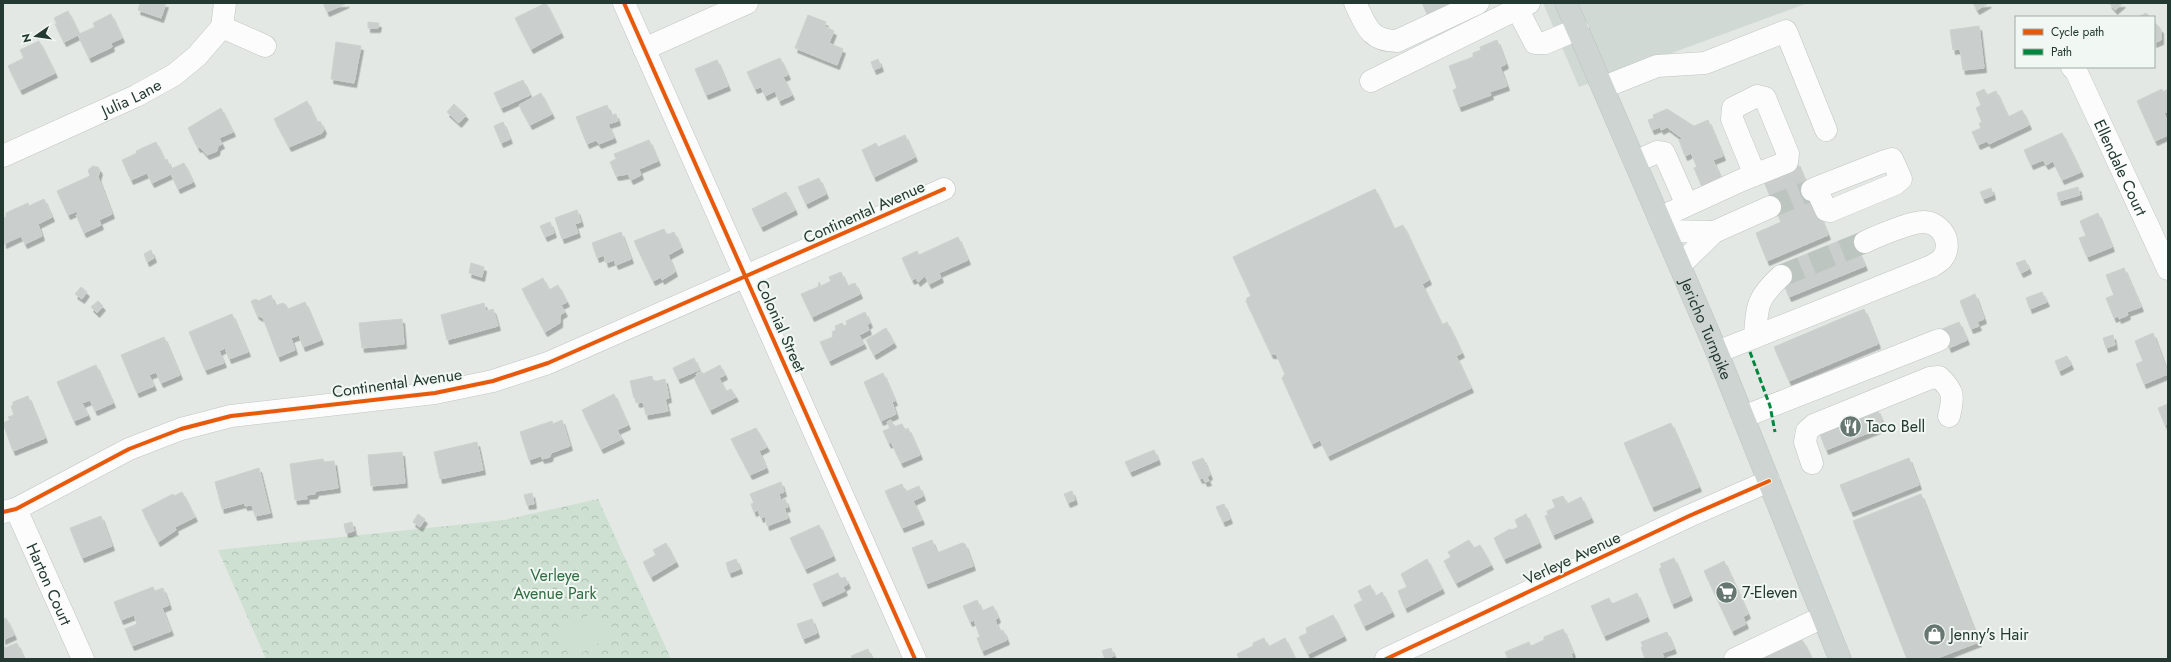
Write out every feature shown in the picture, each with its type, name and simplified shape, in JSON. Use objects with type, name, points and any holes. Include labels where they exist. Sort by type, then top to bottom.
[{"type":"main road","name":"Jericho Turnpike","points":[[1566,3],[1604,87],[1717,352],[1840,659]]},
{"type":"street","points":[[225,3],[222,27],[265,46]]},
{"type":"street","name":"Colonial Street","points":[[624,3],[915,659]]},
{"type":"street","points":[[644,49],[747,3]]},
{"type":"street","points":[[1355,3],[1369,32],[1378,38],[1387,41],[1397,41],[1478,3]]},
{"type":"street","points":[[1525,5],[1521,16],[1535,43],[1545,43],[1578,29]]},
{"type":"street","points":[[1371,81],[1525,5]]},
{"type":"street","name":"Julia Lane","points":[[3,156],[136,96],[174,75],[196,56],[222,27]]},
{"type":"street","points":[[1604,87],[1657,66],[1705,63],[1786,31],[1826,130]]},
{"type":"street","name":"Ellendale Court","points":[[2073,68],[2076,71],[2168,268]]},
{"type":"street","points":[[1635,162],[1657,152],[1664,153],[1687,205]]},
{"type":"street","points":[[1662,224],[1687,205],[1755,175]]},
{"type":"street","name":"Continental Avenue","points":[[9,511],[129,449],[181,429],[231,416],[435,393],[493,381],[548,363],[944,189]]},
{"type":"street","points":[[1680,265],[1714,232],[1770,207]]},
{"type":"street","points":[[1717,352],[1932,266],[1941,259],[1947,248],[1946,238],[1942,230],[1934,224],[1923,222],[1865,242]]},
{"type":"street","points":[[1662,224],[1714,232]]},
{"type":"street","points":[[1755,337],[1757,308],[1761,297],[1766,289],[1781,276]]},
{"type":"street","points":[[1743,417],[1939,340]]},
{"type":"street","points":[[1812,463],[1805,442],[1807,431],[1814,425],[1930,378],[1940,378],[1949,386],[1953,400],[1949,416]]},
{"type":"street","name":"Verleye Avenue","points":[[1386,659],[1689,516],[1769,481]]},
{"type":"street","name":"Harton Court","points":[[9,511],[82,659]]},
{"type":"street","points":[[1735,659],[1823,617]]},
{"type":"shaded area","points":[[1543,3],[1808,3],[1579,87]]},
{"type":"green space","name":"Verleye Avenue Park","points":[[598,499],[671,659],[266,659],[218,550],[504,520]]},
{"type":"green space","points":[[596,611],[611,636],[571,659],[557,633]]},
{"type":"building","points":[[140,3],[166,3],[161,18],[138,10]]},
{"type":"building","points":[[323,3],[347,3],[327,12]]},
{"type":"building","points":[[546,3],[561,33],[531,49],[515,18]]},
{"type":"building","points":[[1422,3],[1457,3],[1428,16]]},
{"type":"building","points":[[1973,3],[1989,3],[1977,10]]},
{"type":"building","points":[[2109,3],[2123,3],[2115,10]]},
{"type":"building","points":[[68,11],[79,34],[95,27],[93,23],[111,14],[122,38],[111,43],[112,47],[89,58],[78,35],[64,42],[55,24],[57,24],[54,18]]},
{"type":"building","points":[[2146,13],[2149,16],[2140,16]]},
{"type":"building","points":[[808,15],[826,22],[824,26],[834,31],[829,43],[843,49],[837,65],[795,48]]},
{"type":"building","points":[[368,22],[379,23],[378,28],[368,28]]},
{"type":"building","points":[[2155,23],[2161,29],[2161,40],[2155,43]]},
{"type":"building","points":[[1979,26],[1984,68],[1963,70],[1960,49],[1953,50],[1950,30]]},
{"type":"building","points":[[1497,40],[1506,64],[1500,67],[1507,86],[1490,92],[1491,95],[1459,107],[1453,90],[1457,88],[1449,66],[1473,57],[1473,53],[1481,50],[1480,47]]},
{"type":"building","points":[[39,41],[55,73],[20,90],[8,66],[24,58],[20,50]]},
{"type":"building","points":[[336,42],[361,46],[354,83],[331,79]]},
{"type":"building","points":[[780,58],[788,75],[783,77],[792,95],[779,101],[775,91],[765,96],[761,87],[755,89],[747,72]]},
{"type":"building","points":[[878,59],[881,67],[874,70],[871,62]]},
{"type":"building","points":[[717,60],[728,86],[706,95],[695,69]]},
{"type":"building","points":[[523,80],[530,95],[501,108],[494,93]]},
{"type":"building","points":[[1984,89],[1987,95],[1996,91],[2008,117],[2022,110],[2029,125],[1989,144],[1987,141],[1978,145],[1972,132],[1981,128],[1979,123],[1982,122],[1976,108],[1981,105],[1976,93]]},
{"type":"building","points":[[2162,89],[2163,92],[2168,89],[2168,111],[2164,113],[2168,123],[2168,135],[2155,141],[2137,101]]},
{"type":"building","points":[[541,93],[552,114],[530,125],[519,105]]},
{"type":"building","points":[[307,101],[317,123],[320,121],[324,129],[322,133],[289,147],[274,119]]},
{"type":"building","points":[[454,104],[466,115],[459,123],[447,112]]},
{"type":"building","points":[[607,105],[611,116],[616,114],[618,121],[608,124],[614,138],[599,144],[596,140],[587,144],[576,117]]},
{"type":"building","points":[[221,108],[233,132],[219,138],[222,144],[218,146],[217,151],[207,155],[200,147],[198,148],[188,128]]},
{"type":"building","points":[[1667,109],[1694,126],[1708,120],[1723,156],[1713,160],[1723,183],[1704,191],[1694,168],[1697,167],[1691,153],[1685,156],[1679,140],[1683,139],[1667,127],[1661,130],[1660,127],[1652,130],[1648,120],[1654,118],[1653,115]]},
{"type":"building","points":[[503,122],[510,139],[501,143],[494,126]]},
{"type":"building","points":[[2062,133],[2081,172],[2062,180],[2053,161],[2046,165],[2043,160],[2031,165],[2024,150]]},
{"type":"building","points":[[905,135],[915,157],[874,177],[862,150],[876,143],[878,147]]},
{"type":"building","points":[[649,140],[658,161],[639,169],[641,175],[631,180],[628,174],[616,176],[610,162],[616,159],[614,154]]},
{"type":"building","points":[[156,142],[165,161],[167,159],[171,169],[184,163],[193,182],[178,189],[171,174],[152,183],[147,173],[131,180],[122,160],[137,153],[136,151]]},
{"type":"building","points":[[1797,162],[1828,235],[1767,261],[1756,233],[1781,222],[1762,177]]},
{"type":"building","points":[[93,166],[98,167],[100,170],[98,177],[112,214],[99,220],[101,225],[84,233],[76,215],[78,215],[77,211],[68,215],[57,191],[90,176],[88,170]]},
{"type":"building","points":[[819,178],[826,194],[806,204],[798,187]]},
{"type":"building","points":[[2078,187],[2080,195],[2059,201],[2057,193]]},
{"type":"building","points":[[1991,188],[1993,195],[1983,199],[1980,192]]},
{"type":"building","points":[[1375,189],[1394,229],[1403,225],[1429,280],[1422,284],[1442,325],[1447,322],[1462,353],[1456,356],[1471,388],[1328,456],[1320,440],[1312,444],[1282,378],[1285,374],[1276,354],[1271,354],[1246,301],[1247,298],[1251,296],[1233,257]]},
{"type":"building","points":[[786,192],[795,210],[761,227],[752,209]]},
{"type":"building","points":[[44,199],[52,217],[38,224],[42,236],[25,244],[21,236],[4,244],[3,218],[6,217],[6,213],[28,203],[29,206]]},
{"type":"building","points":[[577,210],[581,222],[575,224],[578,233],[562,239],[555,218]]},
{"type":"building","points":[[2098,213],[2112,247],[2087,257],[2079,238],[2086,236],[2080,221]]},
{"type":"building","points":[[550,222],[554,233],[545,237],[540,226]]},
{"type":"building","points":[[664,229],[667,235],[674,232],[681,248],[668,255],[675,272],[662,280],[661,277],[653,281],[634,241]]},
{"type":"building","points":[[621,232],[631,259],[616,265],[614,260],[606,263],[604,255],[597,258],[592,243]]},
{"type":"building","points":[[1861,232],[1857,248],[1865,266],[1789,297],[1777,266]]},
{"type":"building","points":[[958,237],[968,260],[939,273],[941,278],[929,284],[925,276],[918,282],[916,278],[912,280],[902,258],[917,251],[919,255]]},
{"type":"building","points":[[151,250],[154,258],[147,262],[144,254]]},
{"type":"building","points":[[2025,260],[2029,269],[2021,273],[2016,263]]},
{"type":"building","points":[[471,263],[484,267],[482,277],[469,273]]},
{"type":"building","points":[[2124,268],[2141,307],[2127,312],[2128,315],[2119,319],[2118,316],[2114,318],[2106,298],[2114,295],[2106,275]]},
{"type":"building","points":[[841,272],[847,286],[855,283],[860,294],[812,317],[801,294],[818,287],[819,282],[821,286],[831,281],[829,277]]},
{"type":"building","points":[[543,278],[549,290],[558,285],[567,302],[561,305],[565,312],[560,315],[560,323],[545,332],[522,289]]},
{"type":"building","points":[[81,287],[87,292],[82,299],[75,294]]},
{"type":"building","points":[[2042,292],[2047,302],[2030,309],[2026,298]]},
{"type":"building","points":[[1975,294],[1984,319],[1977,322],[1979,326],[1971,329],[1960,301]]},
{"type":"building","points":[[271,295],[275,306],[283,303],[288,309],[305,302],[321,340],[303,347],[299,335],[291,338],[295,350],[278,357],[263,318],[257,315],[251,301],[256,299],[258,301]]},
{"type":"building","points":[[98,301],[103,306],[97,313],[91,307]]},
{"type":"building","points":[[484,303],[486,311],[493,309],[498,326],[447,340],[441,315]]},
{"type":"building","points":[[1864,309],[1878,344],[1789,381],[1774,347]]},
{"type":"building","points":[[865,312],[870,323],[867,325],[869,330],[859,335],[864,344],[829,361],[820,342],[833,337],[832,332],[836,330],[835,326],[842,323],[844,326],[847,324],[846,321]]},
{"type":"building","points":[[232,314],[248,352],[229,359],[225,348],[219,351],[224,363],[205,370],[189,332]]},
{"type":"building","points":[[402,319],[404,344],[362,348],[359,323]]},
{"type":"building","points":[[1959,322],[1967,340],[1949,348],[1942,329]]},
{"type":"building","points":[[886,328],[894,343],[874,355],[866,340]]},
{"type":"building","points":[[2153,333],[2168,374],[2144,384],[2136,364],[2143,361],[2135,341]]},
{"type":"building","points":[[2113,335],[2115,345],[2106,348],[2103,338]]},
{"type":"building","points":[[164,337],[180,375],[161,383],[156,372],[149,375],[154,386],[137,393],[121,355]]},
{"type":"building","points":[[2067,356],[2071,365],[2059,371],[2055,361]]},
{"type":"building","points":[[694,358],[699,370],[678,379],[673,368]]},
{"type":"building","points":[[96,365],[113,403],[95,411],[90,400],[82,403],[88,415],[74,421],[57,382]]},
{"type":"building","points":[[720,365],[725,375],[719,378],[726,391],[731,389],[736,397],[710,410],[694,378],[697,376],[696,374],[701,371],[703,374]]},
{"type":"building","points":[[883,373],[895,401],[892,402],[896,414],[881,421],[864,382]]},
{"type":"building","points":[[652,376],[653,382],[665,379],[669,398],[665,399],[668,411],[646,415],[643,402],[637,403],[636,397],[634,398],[630,381]]},
{"type":"building","points":[[614,394],[628,425],[617,430],[622,439],[601,449],[582,410]]},
{"type":"building","points":[[28,396],[45,438],[13,451],[3,423],[10,420],[8,417],[14,415],[11,406],[13,405],[13,402]]},
{"type":"building","points":[[2168,404],[2168,424],[2165,425],[2158,408]]},
{"type":"building","name":"Taco Bell","points":[[1877,409],[1882,421],[1876,424],[1878,429],[1826,450],[1818,429]]},
{"type":"building","points":[[562,420],[570,446],[551,453],[550,457],[542,459],[541,456],[529,460],[520,432],[552,421],[553,424]]},
{"type":"building","points":[[891,420],[894,427],[902,424],[905,430],[908,428],[920,455],[901,463],[891,442],[889,444],[883,431],[890,428],[887,422]]},
{"type":"building","points":[[1671,423],[1699,487],[1652,507],[1624,443]]},
{"type":"building","points":[[756,428],[767,447],[759,451],[766,468],[750,475],[731,439]]},
{"type":"building","points":[[477,442],[483,470],[440,479],[434,452]]},
{"type":"building","points":[[1154,450],[1158,460],[1130,472],[1125,462]]},
{"type":"building","points":[[402,452],[405,483],[371,486],[368,455]]},
{"type":"building","points":[[1203,458],[1210,475],[1207,477],[1209,481],[1205,482],[1203,478],[1200,479],[1192,462]]},
{"type":"building","points":[[1909,458],[1919,485],[1851,512],[1840,485]]},
{"type":"building","points":[[323,459],[324,462],[334,461],[338,488],[316,491],[315,494],[306,495],[307,499],[295,500],[290,464]]},
{"type":"building","points":[[259,468],[270,513],[255,516],[252,505],[245,506],[244,503],[222,509],[215,482]]},
{"type":"building","points":[[781,482],[784,492],[779,494],[781,501],[785,499],[788,507],[784,508],[788,518],[767,526],[765,516],[761,518],[758,510],[754,512],[751,504],[754,503],[750,494]]},
{"type":"building","points":[[902,484],[905,492],[919,486],[923,496],[913,501],[922,520],[902,528],[885,491]]},
{"type":"building","points":[[1072,491],[1075,500],[1068,503],[1064,494]]},
{"type":"building","points":[[182,492],[195,517],[175,527],[176,530],[158,542],[142,510],[173,494],[174,496]]},
{"type":"building","points":[[532,493],[534,504],[527,505],[524,495]]},
{"type":"building","points":[[1921,494],[1979,642],[1935,659],[1907,659],[1853,521]]},
{"type":"building","points":[[1563,496],[1567,504],[1581,497],[1591,518],[1553,535],[1545,516],[1548,515],[1547,511],[1556,507],[1552,500]]},
{"type":"building","points":[[1224,504],[1230,519],[1223,522],[1216,507]]},
{"type":"building","points":[[418,514],[425,519],[420,527],[413,522]]},
{"type":"building","points":[[1526,514],[1539,543],[1504,559],[1494,538],[1510,529],[1512,530],[1518,527],[1515,520]]},
{"type":"building","points":[[101,516],[112,546],[82,558],[70,528]]},
{"type":"building","points":[[352,522],[354,531],[346,533],[344,524]]},
{"type":"building","points":[[819,525],[833,556],[805,569],[790,538]]},
{"type":"building","points":[[932,540],[937,553],[962,543],[965,544],[973,566],[926,584],[912,548]]},
{"type":"building","points":[[1469,540],[1474,548],[1480,545],[1491,565],[1456,583],[1444,561],[1451,557],[1448,552]]},
{"type":"building","points":[[666,543],[676,562],[651,577],[643,562],[656,555],[653,550]]},
{"type":"building","points":[[1674,558],[1690,596],[1672,604],[1659,569],[1662,567],[1660,564]]},
{"type":"building","points":[[736,559],[740,569],[729,573],[726,563]]},
{"type":"building","points":[[1427,559],[1442,589],[1405,608],[1398,591],[1407,587],[1401,574]]},
{"type":"building","name":"7-Eleven","points":[[1724,561],[1748,614],[1743,617],[1746,624],[1732,631],[1704,571]]},
{"type":"building","points":[[838,573],[840,579],[845,577],[848,584],[843,587],[845,591],[821,602],[813,584]]},
{"type":"building","points":[[1370,585],[1376,596],[1382,592],[1392,612],[1364,626],[1354,605],[1363,600],[1358,591]]},
{"type":"building","points":[[153,587],[155,591],[163,588],[169,605],[162,608],[171,631],[132,646],[125,629],[137,624],[134,615],[121,620],[114,602]]},
{"type":"building","points":[[1637,593],[1647,617],[1604,636],[1591,606],[1609,598],[1612,604]]},
{"type":"building","points":[[977,600],[982,611],[993,606],[998,618],[995,620],[1000,632],[1003,630],[1007,640],[982,651],[977,638],[980,637],[974,620],[970,622],[963,606]]},
{"type":"building","points":[[1333,615],[1344,636],[1308,654],[1299,637],[1307,633],[1306,628]]},
{"type":"building","points":[[6,618],[14,635],[3,640],[3,620]]},
{"type":"building","points":[[812,619],[817,633],[803,639],[797,624]]},
{"type":"building","points":[[1563,629],[1573,653],[1571,654],[1573,659],[1563,657],[1508,659],[1505,652],[1529,642],[1531,646],[1544,640],[1544,637]]},
{"type":"building","points":[[1667,632],[1674,649],[1662,653],[1664,657],[1659,659],[1645,659],[1641,642]]},
{"type":"building","points":[[1264,638],[1268,647],[1285,638],[1295,659],[1239,659],[1237,654],[1253,646],[1253,643]]},
{"type":"building","points":[[1796,638],[1803,641],[1812,659],[1751,659]]},
{"type":"building","points":[[3,643],[5,648],[17,643],[24,659],[3,659]]},
{"type":"building","points":[[1111,648],[1114,656],[1105,659],[1102,651]]},
{"type":"building","points":[[868,649],[872,659],[853,659],[851,656]]},
{"type":"tunnel","points":[[1770,207],[1812,190]]},
{"type":"tunnel","points":[[1781,276],[1865,242]]},
{"type":"marked path","points":[[1750,352],[1770,406],[1775,432]]},
{"type":"cycle path","points":[[624,3],[915,659]]},
{"type":"cycle path","points":[[3,512],[16,509],[129,449],[181,429],[231,416],[435,393],[493,381],[548,363],[944,189]]},
{"type":"cycle path","points":[[1386,659],[1689,516],[1769,481]]},
{"type":"place","name":"Taco Bell","points":[[1851,426]]},
{"type":"place","name":"7-Eleven","points":[[1726,592]]},
{"type":"place","name":"Jenny's Hair","points":[[1935,634]]}]
